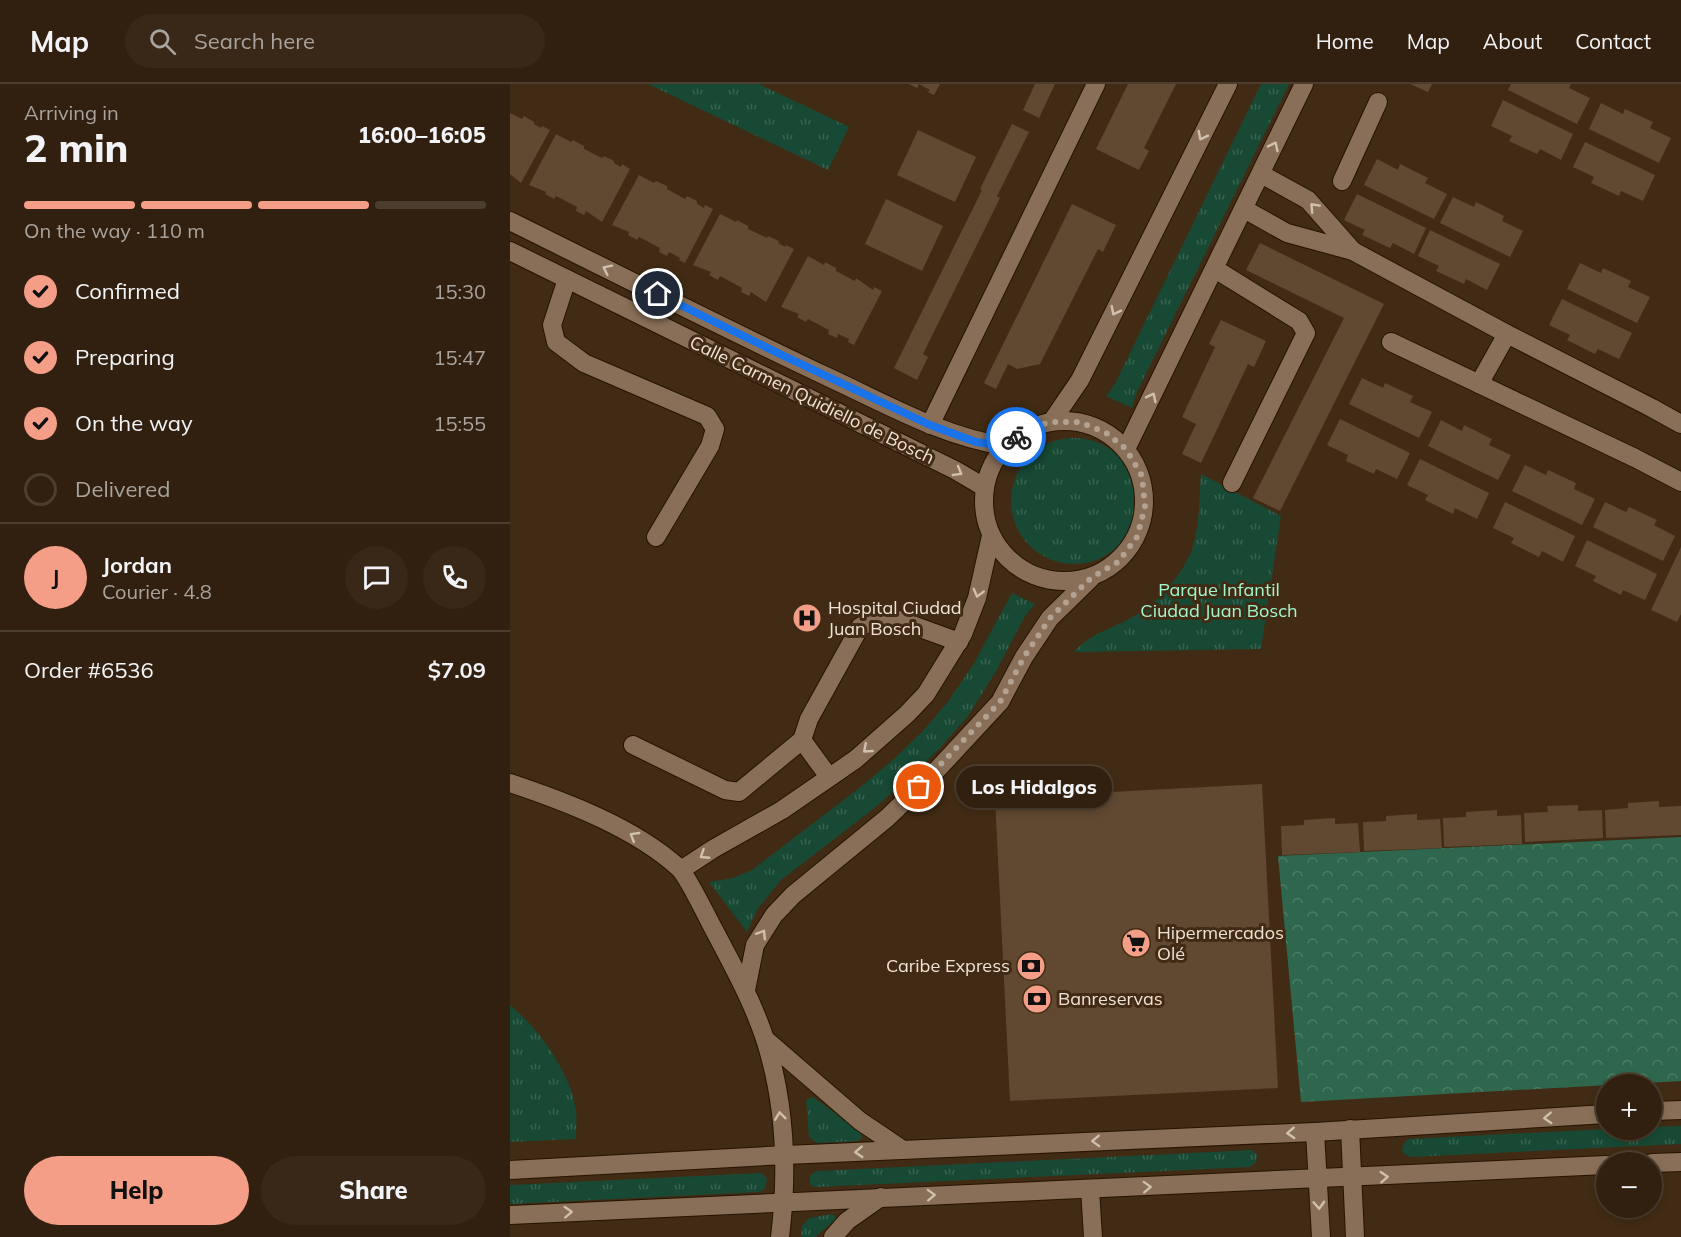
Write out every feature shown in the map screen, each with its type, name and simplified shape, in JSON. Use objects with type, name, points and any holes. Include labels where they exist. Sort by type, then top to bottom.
[{"type":"street","points":[[930,425],[1096,84]]},
{"type":"street","points":[[1052,422],[1080,380],[1228,84]]},
{"type":"street","points":[[1126,449],[1304,84]]},
{"type":"street","points":[[1342,181],[1378,102]]},
{"type":"street","points":[[1261,174],[1308,201],[1353,251]]},
{"type":"street","points":[[1244,209],[1287,233],[1353,251],[1681,424]]},
{"type":"street","name":"Calle Carmen Quidiello de Bosch","points":[[510,221],[930,425],[976,442],[1005,446]]},
{"type":"street","name":"Calle Carmen Quidiello de Bosch","points":[[510,251],[955,470],[984,487]]},
{"type":"street","points":[[1215,269],[1299,321],[1306,333],[1232,483]]},
{"type":"street","points":[[567,279],[552,325],[556,342],[584,363],[707,416],[715,429],[710,446],[656,537]]},
{"type":"street","points":[[1479,384],[1507,334]]},
{"type":"street","points":[[1391,342],[1681,482]]},
{"type":"street","points":[[746,990],[755,945],[774,915],[792,895],[887,818],[935,772],[1000,702],[1024,657],[1050,618],[1091,578],[1118,562],[1137,537],[1145,507],[1142,476],[1126,449],[1105,432],[1079,422],[1052,422],[1035,426],[1018,434],[1005,446],[991,465],[984,487],[985,521],[991,536],[1008,560],[1033,576],[1062,582],[1091,578]]},
{"type":"street","points":[[681,870],[782,810],[856,759],[927,694],[958,642],[977,598],[991,536]]},
{"type":"street","points":[[633,745],[725,790],[739,792],[802,740],[810,719],[860,627],[877,618],[890,617],[958,642]]},
{"type":"street","points":[[802,740],[829,777]]},
{"type":"street","points":[[510,783],[578,808],[634,836],[681,870],[746,990],[765,1039],[776,1086],[785,1155],[785,1200],[780,1237]]},
{"type":"street","points":[[765,1039],[860,1121],[903,1150]]},
{"type":"street","points":[[1662,1111],[1681,1110]]},
{"type":"street","points":[[510,1170],[785,1155],[1315,1132],[1596,1115]]},
{"type":"street","points":[[1350,1129],[1355,1237]]},
{"type":"street","points":[[1315,1132],[1321,1237]]},
{"type":"street","points":[[1662,1163],[1681,1162]]},
{"type":"street","points":[[510,1215],[785,1200],[1352,1178],[1596,1166]]},
{"type":"street","points":[[1090,1189],[1093,1237]]},
{"type":"street","points":[[832,1237],[847,1221],[881,1197]]},
{"type":"green space","points":[[648,84],[759,84],[849,127],[828,170]]},
{"type":"green space","points":[[1261,84],[1289,84],[1136,394],[1132,408],[1106,396],[1115,384]]},
{"type":"green space","points":[[1074,438],[1098,443],[1119,456],[1132,477],[1137,501],[1132,525],[1119,546],[1098,559],[1074,564],[1050,559],[1029,546],[1016,525],[1011,501],[1016,477],[1029,456],[1050,443]]},
{"type":"green space","name":"Parque Infantil Ciudad Juan Bosch","points":[[1201,474],[1281,516],[1261,649],[1074,652],[1094,636],[1148,607],[1173,582],[1191,552],[1196,533]]},
{"type":"green space","points":[[1012,593],[1035,604],[1025,616],[995,673],[968,716],[908,779],[872,810],[781,880],[758,908],[747,932],[709,882],[733,878],[752,870],[894,759],[923,731],[947,703],[973,665]]},
{"type":"green space","points":[[1681,837],[1681,1081],[1662,1082],[1662,1074],[1596,1074],[1596,1086],[1301,1102],[1278,856]]},
{"type":"green space","points":[[510,1005],[532,1026],[561,1067],[573,1097],[576,1139],[510,1142]]},
{"type":"green space","points":[[813,1097],[861,1132],[862,1138],[858,1141],[817,1143],[809,1137],[806,1100]]},
{"type":"green space","points":[[1681,1126],[1681,1144],[1410,1157],[1402,1152],[1403,1145],[1408,1139],[1596,1130],[1596,1140],[1662,1140],[1662,1127]]},
{"type":"green space","points":[[1252,1150],[1257,1155],[1256,1162],[1250,1167],[816,1187],[812,1186],[810,1181],[811,1175],[818,1171]]},
{"type":"green space","points":[[761,1173],[767,1180],[765,1189],[759,1192],[510,1204],[510,1185]]},
{"type":"green space","points":[[832,1214],[835,1220],[815,1237],[801,1237],[802,1226],[809,1218]]},
{"type":"building","points":[[919,84],[940,84],[934,95]]},
{"type":"building","points":[[1035,84],[1055,84],[1039,118],[1023,110]]},
{"type":"building","points":[[1128,84],[1176,84],[1144,148],[1149,151],[1139,170],[1096,149]]},
{"type":"building","points":[[1410,84],[1432,84],[1428,92]]},
{"type":"building","points":[[1511,84],[1571,84],[1569,88],[1590,98],[1577,124],[1508,90]]},
{"type":"building","points":[[1503,100],[1573,134],[1561,160],[1540,149],[1537,154],[1509,141],[1512,136],[1491,126]]},
{"type":"building","points":[[1601,103],[1623,114],[1625,109],[1653,122],[1650,128],[1671,138],[1659,163],[1589,129]]},
{"type":"building","points":[[510,113],[522,119],[524,116],[541,128],[542,126],[550,130],[521,183],[510,174]]},
{"type":"building","points":[[1012,124],[1029,132],[997,196],[1000,198],[923,354],[928,357],[917,380],[894,368]]},
{"type":"building","points":[[918,130],[976,157],[955,202],[897,175]]},
{"type":"building","points":[[556,134],[571,142],[573,140],[584,146],[584,149],[602,158],[604,156],[621,167],[622,164],[630,169],[602,222],[586,211],[584,215],[576,211],[577,207],[556,196],[554,199],[545,194],[546,192],[529,185]]},
{"type":"building","points":[[1585,142],[1655,175],[1643,201],[1621,191],[1619,196],[1591,183],[1594,177],[1573,167]]},
{"type":"building","points":[[1377,159],[1398,170],[1400,164],[1428,178],[1425,183],[1447,194],[1434,219],[1364,185]]},
{"type":"building","points":[[639,175],[654,183],[656,181],[667,186],[667,189],[685,199],[687,196],[697,201],[697,204],[704,208],[705,205],[713,209],[685,263],[669,252],[667,256],[659,252],[660,248],[639,237],[637,240],[628,235],[629,232],[612,225]]},
{"type":"building","points":[[1357,194],[1426,228],[1414,254],[1393,243],[1390,248],[1362,235],[1365,230],[1344,220]]},
{"type":"building","points":[[1453,197],[1474,207],[1476,202],[1504,216],[1502,221],[1523,231],[1510,257],[1440,223]]},
{"type":"building","points":[[886,199],[943,226],[922,271],[865,244]]},
{"type":"building","points":[[1072,204],[1116,225],[1103,252],[1098,249],[1040,364],[1017,369],[1008,364],[996,389],[984,383]]},
{"type":"building","points":[[720,214],[736,222],[737,220],[748,226],[748,229],[767,238],[768,236],[779,241],[778,243],[785,247],[786,245],[794,249],[766,302],[751,292],[749,296],[741,292],[742,288],[720,276],[718,280],[709,275],[711,272],[693,265]]},
{"type":"building","points":[[1430,230],[1500,264],[1487,290],[1466,279],[1464,284],[1436,271],[1439,266],[1418,256]]},
{"type":"building","points":[[1260,243],[1384,304],[1280,511],[1253,498],[1344,318],[1246,270]]},
{"type":"building","points":[[808,256],[824,265],[825,262],[855,281],[856,278],[873,290],[874,287],[882,291],[854,345],[848,342],[849,339],[838,334],[837,338],[828,334],[829,330],[808,319],[806,322],[797,317],[799,314],[781,307]]},
{"type":"building","points":[[1580,263],[1601,273],[1603,268],[1631,281],[1628,287],[1650,297],[1637,323],[1567,289]]},
{"type":"building","points":[[1562,299],[1632,333],[1619,359],[1598,349],[1595,354],[1567,340],[1570,335],[1549,325]]},
{"type":"building","points":[[1221,320],[1266,341],[1254,367],[1248,364],[1201,463],[1182,454],[1196,424],[1182,417],[1215,347],[1209,344]]},
{"type":"building","points":[[1362,378],[1383,388],[1385,383],[1413,396],[1410,402],[1432,412],[1419,438],[1349,404]]},
{"type":"building","points":[[1340,419],[1410,453],[1397,479],[1376,469],[1374,474],[1346,461],[1348,455],[1327,445]]},
{"type":"building","points":[[1441,420],[1462,431],[1464,425],[1492,439],[1489,445],[1511,455],[1498,480],[1428,446]]},
{"type":"building","points":[[1420,459],[1489,493],[1477,519],[1455,508],[1453,514],[1425,500],[1428,495],[1407,485]]},
{"type":"building","points":[[1525,465],[1546,475],[1548,470],[1576,483],[1574,489],[1595,499],[1582,525],[1512,491]]},
{"type":"building","points":[[1505,502],[1575,536],[1563,562],[1542,551],[1539,557],[1511,543],[1514,538],[1493,528]]},
{"type":"building","points":[[1605,502],[1626,512],[1629,507],[1657,520],[1654,525],[1675,536],[1663,561],[1593,527]]},
{"type":"building","points":[[1587,540],[1657,574],[1645,600],[1623,590],[1621,595],[1593,581],[1596,576],[1575,566]]},
{"type":"building","points":[[1681,547],[1681,614],[1677,622],[1651,610]]},
{"type":"building","name":"Hipermercados Olé","points":[[1262,784],[1278,1088],[1010,1101],[995,798]]},
{"type":"building","points":[[1659,801],[1659,807],[1681,806],[1681,835],[1606,838],[1605,810],[1628,808],[1628,803]]},
{"type":"building","points":[[1578,805],[1578,811],[1602,810],[1603,838],[1525,842],[1524,813],[1548,812],[1547,806]]},
{"type":"building","points":[[1497,810],[1497,816],[1521,815],[1522,844],[1444,847],[1443,818],[1466,817],[1466,812]]},
{"type":"building","points":[[1417,814],[1417,820],[1440,819],[1442,848],[1364,851],[1363,822],[1386,821],[1386,816]]},
{"type":"building","points":[[1335,818],[1335,824],[1358,823],[1360,852],[1282,855],[1281,826],[1304,825],[1304,820]]},
{"type":"way so far","points":[[919,787],[1000,702],[1024,657],[1050,618],[1091,578],[1118,562],[1137,537],[1145,507],[1142,476],[1126,449],[1105,432],[1079,422],[1052,422],[1035,426],[1016,437]]},
{"type":"place","name":"Hospital Ciudad Juan Bosch","points":[[807,618]]},
{"type":"place","name":"Los Hidalgos","points":[[919,787]]},
{"type":"place","name":"Hipermercados Olé","points":[[1136,943]]},
{"type":"place","name":"Caribe Express","points":[[1031,966]]},
{"type":"place","name":"Banreservas","points":[[1037,999]]},
{"type":"route","points":[[658,294],[930,425],[976,442],[1005,446],[1016,437]]}]
